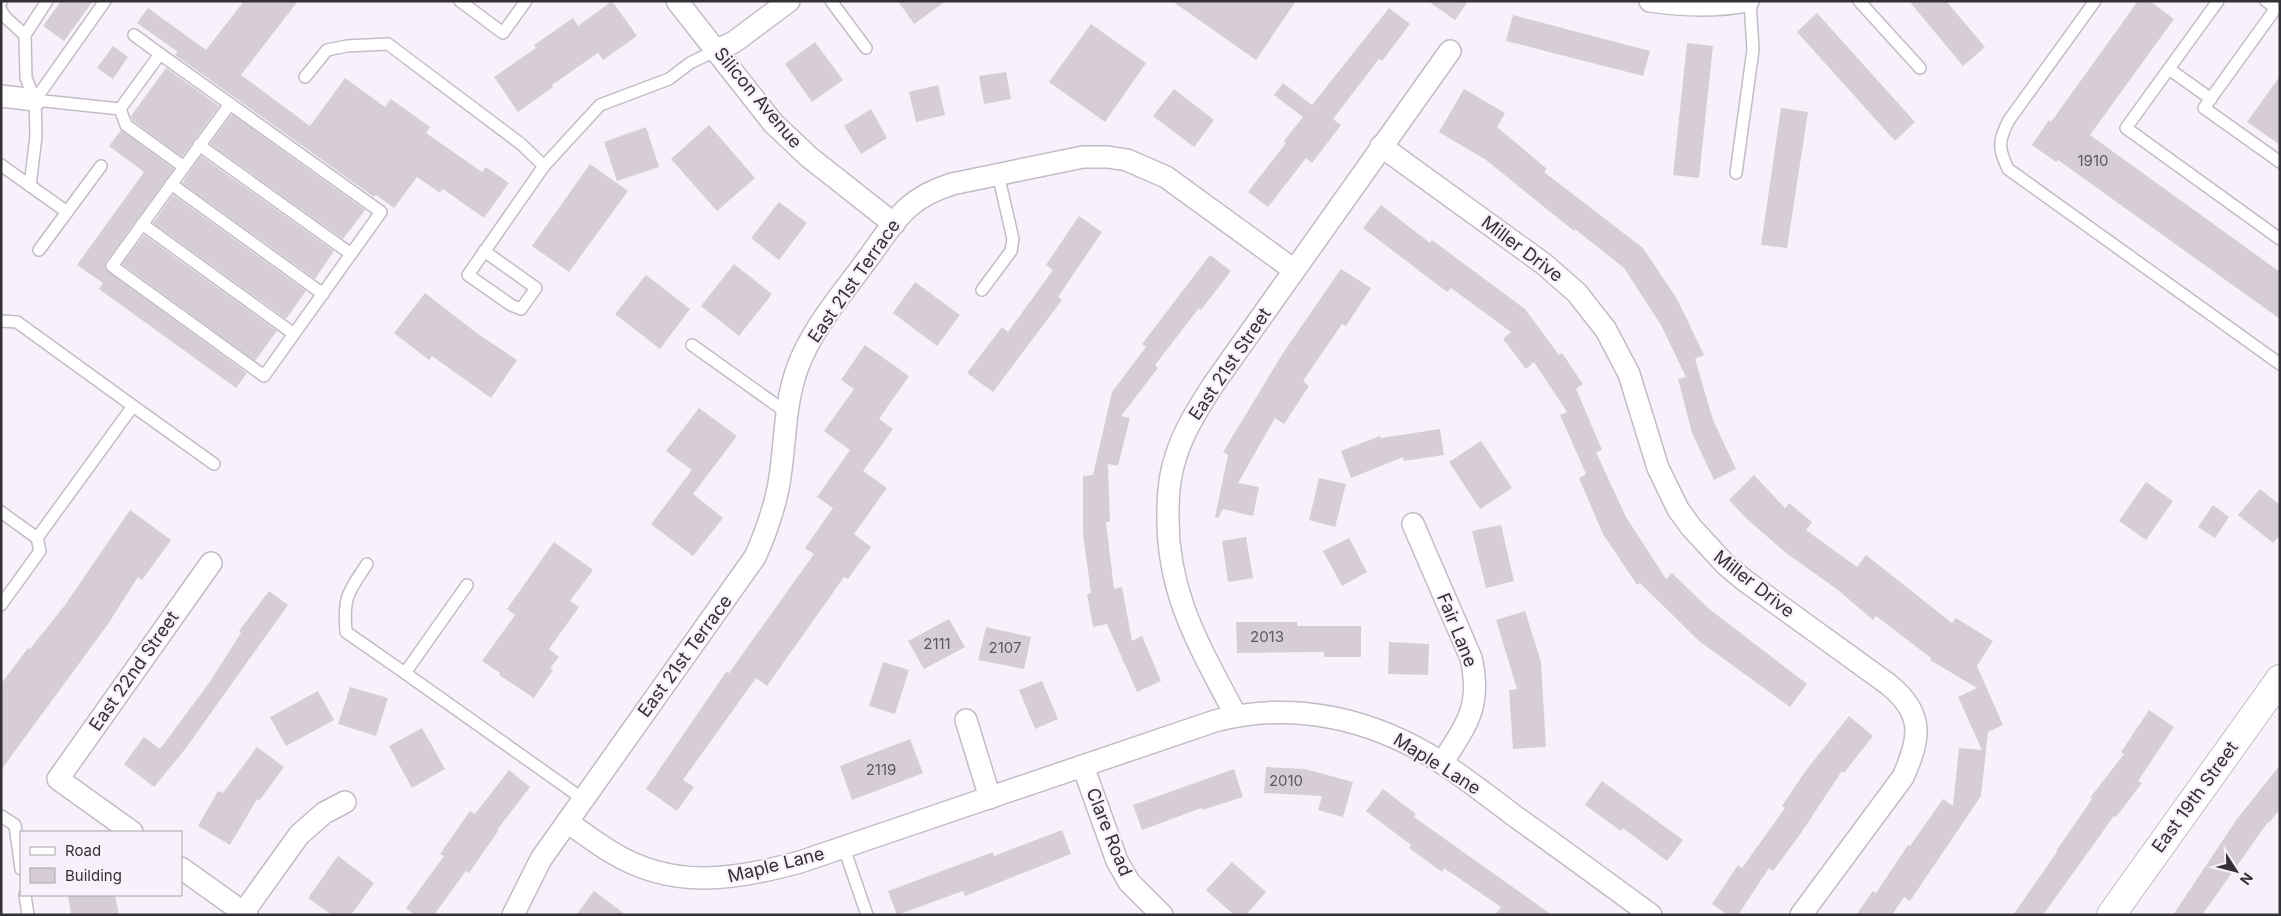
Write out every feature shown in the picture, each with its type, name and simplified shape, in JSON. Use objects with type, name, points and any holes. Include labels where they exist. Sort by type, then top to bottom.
[{"type":"street","name":"Silicon Avenue","points":[[677,1],[773,123],[860,199],[894,224]]},
{"type":"street","points":[[717,50],[734,42],[789,1]]},
{"type":"street","points":[[1650,1],[1688,6],[1719,6],[1749,1]]},
{"type":"street","name":"East 21st Street","points":[[1236,716],[1188,624],[1180,600],[1169,550],[1168,524],[1170,479],[1176,456],[1196,412],[1381,146],[1450,51]]},
{"type":"street","points":[[1,96],[35,100]]},
{"type":"street","name":"Miller Drive","points":[[1381,146],[1544,264],[1577,293],[1606,330],[1629,374],[1658,468],[1678,510],[1691,527],[1725,564],[1888,684],[1910,706],[1915,719],[1917,735],[1913,754],[1903,776],[1801,915]]},
{"type":"street","name":"East 21st Terrace","points":[[513,915],[541,858],[756,557],[778,487],[786,412],[798,368],[817,329],[894,224],[917,199],[934,190],[1083,156],[1127,160],[1166,177],[1294,270]]},
{"type":"street","name":"Fair Lane","points":[[1413,524],[1471,658],[1476,678],[1475,699],[1469,718],[1442,763]]},
{"type":"street","name":"East 22nd Street","points":[[131,831],[58,779],[211,563]]},
{"type":"street","name":"East 19th Street","points":[[2110,915],[2280,679]]},
{"type":"street","name":"Maple Lane","points":[[567,822],[611,852],[634,864],[660,873],[688,878],[715,879],[746,875],[800,862],[844,848],[1236,716],[1280,712],[1333,716],[1363,724],[1393,736],[1442,763],[1652,915]]},
{"type":"street","points":[[966,720],[990,798]]},
{"type":"street","name":"Clare Road","points":[[1083,766],[1117,862],[1129,882],[1162,915]]},
{"type":"street","points":[[182,869],[245,914],[299,835],[324,813],[345,802]]},
{"type":"lane","points":[[30,186],[36,136],[35,100],[26,78],[25,35],[47,1]]},
{"type":"lane","points":[[35,100],[105,1]]},
{"type":"lane","points":[[460,1],[503,33],[526,1]]},
{"type":"lane","points":[[831,1],[866,48]]},
{"type":"lane","points":[[1736,173],[1753,50],[1749,1]]},
{"type":"lane","points":[[1860,1],[1920,68]]},
{"type":"lane","points":[[2095,1],[2009,120],[2001,136],[2000,153],[2008,169],[2280,364]]},
{"type":"lane","points":[[2218,1],[2126,128],[2280,239]]},
{"type":"lane","points":[[2266,1],[2276,8],[2204,108],[2280,162]]},
{"type":"lane","points":[[1,10],[5,18],[25,35]]},
{"type":"lane","points":[[134,35],[381,212],[264,376],[112,266],[230,104]]},
{"type":"lane","points":[[304,77],[327,50],[347,46],[388,44],[521,144],[544,166]]},
{"type":"lane","points":[[484,251],[536,288],[521,309],[511,305],[468,275],[484,251],[544,166],[600,105],[669,79],[690,64],[717,50]]},
{"type":"lane","points":[[120,109],[160,54]]},
{"type":"lane","points":[[2169,69],[2211,99]]},
{"type":"lane","points":[[35,100],[120,109]]},
{"type":"lane","points":[[120,109],[126,125],[184,167]]},
{"type":"lane","points":[[200,145],[351,254]]},
{"type":"lane","points":[[1,165],[67,212]]},
{"type":"lane","points":[[39,250],[101,166]]},
{"type":"lane","points":[[982,290],[1011,251],[1013,239],[998,174]]},
{"type":"lane","points":[[171,184],[323,294]]},
{"type":"lane","points":[[142,224],[294,334]]},
{"type":"lane","points":[[1,321],[17,322],[214,464]]},
{"type":"lane","points":[[692,345],[786,412]]},
{"type":"lane","points":[[37,538],[132,406]]},
{"type":"lane","points":[[1,512],[37,538],[40,551],[1,605]]},
{"type":"lane","points":[[367,564],[346,596],[346,632],[583,799]]},
{"type":"lane","points":[[405,673],[467,585]]},
{"type":"lane","points":[[1,816],[15,825],[20,862]]},
{"type":"lane","points":[[844,848],[868,915]]},
{"type":"lane","points":[[25,896],[28,915]]},
{"type":"building","points":[[61,1],[93,1],[64,41],[43,26]]},
{"type":"building","points":[[244,1],[298,1],[241,75],[310,126],[345,78],[385,107],[391,99],[430,127],[426,133],[482,172],[486,167],[509,183],[484,218],[443,189],[440,193],[417,177],[394,208],[376,195],[374,197],[175,55],[178,52],[137,23],[148,8],[206,50]]},
{"type":"building","points":[[612,1],[637,36],[603,60],[598,53],[552,85],[553,87],[518,112],[494,77],[536,48],[534,45],[573,18],[578,26]]},
{"type":"building","points":[[898,1],[946,1],[914,24]]},
{"type":"building","points":[[1172,1],[1296,1],[1256,60]]},
{"type":"building","points":[[1428,1],[1468,1],[1455,20]]},
{"type":"building","points":[[1909,1],[1946,1],[1985,47],[1963,66]]},
{"type":"building","points":[[2138,1],[2150,1],[2174,19],[2090,135],[2280,272],[2280,319],[2058,160],[2056,162],[2032,145],[2049,120],[2051,122]]},
{"type":"building","points":[[1389,8],[1410,24],[1382,61],[1379,59],[1333,119],[1341,125],[1312,163],[1306,158],[1268,207],[1248,192],[1286,143],[1284,141],[1303,117],[1274,95],[1283,83],[1312,105]]},
{"type":"building","points":[[1817,13],[1915,122],[1895,141],[1797,32]]},
{"type":"building","points":[[1513,15],[1650,51],[1643,76],[1506,41]]},
{"type":"building","points":[[1091,24],[1146,63],[1105,122],[1049,82]]},
{"type":"building","points":[[815,42],[843,80],[812,102],[785,64]]},
{"type":"building","points":[[1687,43],[1713,46],[1699,178],[1673,175]]},
{"type":"building","points":[[113,46],[128,57],[113,79],[97,68]]},
{"type":"building","points":[[166,68],[219,106],[182,157],[132,120],[131,116]]},
{"type":"building","points":[[1006,72],[1011,99],[984,104],[979,76]]},
{"type":"building","points":[[2280,76],[2280,145],[2247,122]]},
{"type":"building","points":[[938,85],[945,115],[916,122],[909,92]]},
{"type":"building","points":[[1174,89],[1214,120],[1194,147],[1153,116]]},
{"type":"building","points":[[1464,89],[1505,113],[1497,127],[1547,169],[1544,172],[1643,248],[1677,299],[1704,355],[1695,359],[1713,420],[1736,469],[1714,480],[1692,433],[1678,379],[1686,377],[1661,325],[1624,268],[1575,229],[1574,231],[1486,160],[1439,132]]},
{"type":"building","points":[[1781,108],[1808,112],[1787,248],[1761,245]]},
{"type":"building","points":[[871,109],[887,138],[861,154],[844,126]]},
{"type":"building","points":[[232,114],[365,210],[343,239],[210,144]]},
{"type":"building","points":[[709,125],[755,178],[717,211],[671,159]]},
{"type":"building","points":[[646,127],[659,167],[617,181],[604,142]]},
{"type":"building","points":[[121,130],[174,169],[106,262],[105,269],[247,373],[236,388],[99,289],[103,283],[77,265],[144,172],[109,146]]},
{"type":"building","points":[[201,156],[334,251],[315,279],[182,183]]},
{"type":"building","points":[[590,164],[628,191],[569,272],[532,246]]},
{"type":"building","points":[[173,195],[306,291],[286,319],[153,223]]},
{"type":"building","points":[[779,202],[807,223],[779,260],[751,238]]},
{"type":"building","points":[[1381,205],[1430,243],[1432,240],[1525,309],[1559,355],[1562,353],[1583,384],[1576,389],[1602,450],[1596,452],[1626,517],[1666,579],[1672,573],[1708,608],[1807,684],[1790,707],[1699,641],[1640,583],[1637,585],[1603,534],[1579,478],[1586,474],[1560,415],[1567,412],[1534,362],[1526,369],[1503,339],[1511,332],[1451,288],[1447,292],[1363,228]]},
{"type":"building","points":[[1079,216],[1102,232],[1058,297],[1062,300],[993,392],[967,373],[1002,327],[1008,332],[1053,270],[1046,265]]},
{"type":"building","points":[[144,235],[277,331],[255,361],[122,264]]},
{"type":"building","points":[[1210,255],[1231,271],[1201,310],[1199,308],[1155,365],[1158,368],[1121,416],[1130,418],[1118,466],[1108,464],[1110,522],[1106,522],[1114,589],[1122,587],[1132,641],[1142,636],[1161,681],[1137,692],[1107,624],[1093,627],[1087,594],[1091,593],[1083,535],[1083,476],[1093,475],[1112,392],[1146,347],[1142,344]]},
{"type":"building","points":[[734,264],[772,294],[739,336],[701,306]]},
{"type":"building","points":[[1341,269],[1371,288],[1346,326],[1342,324],[1303,381],[1309,386],[1284,424],[1275,418],[1238,483],[1259,487],[1253,516],[1223,509],[1218,518],[1215,517],[1228,455],[1223,452],[1283,353]]},
{"type":"building","points":[[646,275],[690,309],[660,349],[615,314]]},
{"type":"building","points":[[915,282],[960,315],[937,346],[893,313]]},
{"type":"building","points":[[425,293],[478,334],[517,360],[491,398],[432,356],[429,360],[394,333]]},
{"type":"building","points":[[865,345],[909,376],[879,419],[893,429],[863,471],[887,488],[854,534],[871,547],[848,579],[844,577],[767,686],[756,678],[683,780],[694,787],[677,811],[646,789],[726,672],[729,673],[814,554],[805,548],[833,508],[817,497],[850,450],[824,431],[854,389],[841,380]]},
{"type":"building","points":[[699,408],[737,436],[693,494],[723,518],[693,556],[651,524],[692,470],[666,451]]},
{"type":"building","points":[[1440,429],[1444,455],[1404,461],[1403,457],[1351,478],[1341,451],[1380,436],[1381,438]]},
{"type":"building","points":[[1481,441],[1512,488],[1480,509],[1449,462]]},
{"type":"building","points":[[1754,475],[1785,508],[1789,503],[1812,522],[1806,530],[1857,567],[1866,555],[1952,623],[1956,618],[1993,641],[1977,666],[2003,725],[1988,732],[1981,796],[1910,901],[1904,897],[1892,915],[1856,915],[1873,891],[1876,893],[1908,845],[1910,846],[1943,799],[1953,806],[1959,748],[1982,750],[1958,697],[1977,688],[1930,660],[1931,658],[1876,616],[1873,620],[1838,590],[1786,553],[1748,520],[1729,500]]},
{"type":"building","points":[[1319,478],[1346,484],[1335,527],[1309,520]]},
{"type":"building","points":[[2146,482],[2173,501],[2146,540],[2119,521]]},
{"type":"building","points":[[2260,489],[2280,505],[2280,535],[2273,543],[2238,515]]},
{"type":"building","points":[[2213,505],[2229,517],[2215,538],[2198,527]]},
{"type":"building","points":[[130,510],[171,540],[142,580],[138,577],[108,624],[1,770],[1,684],[28,648],[30,649],[65,605]]},
{"type":"building","points":[[1501,525],[1514,581],[1486,588],[1472,531]]},
{"type":"building","points":[[1246,537],[1253,578],[1228,582],[1222,541]]},
{"type":"building","points":[[1349,538],[1367,572],[1342,586],[1323,551]]},
{"type":"building","points":[[554,542],[593,570],[570,601],[579,607],[549,649],[559,657],[550,668],[553,670],[534,698],[499,675],[500,673],[482,661],[515,615],[507,609]]},
{"type":"building","points":[[269,591],[288,605],[186,748],[154,787],[124,764],[144,737],[160,749],[209,683],[241,633],[239,631]]},
{"type":"building","points":[[1525,611],[1541,662],[1546,747],[1513,749],[1509,690],[1517,689],[1496,620]]},
{"type":"building","points":[[949,619],[965,647],[924,669],[908,641]]},
{"type":"building","points":[[1236,622],[1297,622],[1297,626],[1361,626],[1361,657],[1324,657],[1324,652],[1237,653]]},
{"type":"building","points":[[986,627],[1031,637],[1024,669],[978,660]]},
{"type":"building","points":[[1389,642],[1429,644],[1428,675],[1388,674]]},
{"type":"building","points":[[883,662],[909,670],[895,714],[869,706]]},
{"type":"building","points":[[1042,681],[1058,719],[1035,729],[1019,690]]},
{"type":"building","points":[[350,687],[388,698],[376,736],[338,724]]},
{"type":"building","points":[[318,691],[334,720],[286,746],[270,717]]},
{"type":"building","points":[[2149,710],[2174,727],[2138,781],[2142,783],[2116,817],[2114,816],[2043,915],[2013,915],[2092,799],[2090,798],[2124,754],[2121,752]]},
{"type":"building","points":[[1849,716],[1873,736],[1844,773],[1842,771],[1801,833],[1773,871],[1769,868],[1738,915],[1728,915],[1712,904],[1738,865],[1742,868],[1785,808],[1782,806],[1804,773]]},
{"type":"building","points":[[422,728],[445,769],[412,788],[389,746]]},
{"type":"building","points":[[910,739],[923,773],[852,800],[840,766]]},
{"type":"building","points":[[257,747],[284,767],[259,801],[257,799],[230,845],[198,826],[218,791],[223,793]]},
{"type":"building","points":[[2280,765],[2280,809],[2268,822],[2202,915],[2173,915],[2237,819]]},
{"type":"building","points":[[1266,767],[1305,769],[1353,782],[1343,817],[1318,810],[1322,796],[1264,793]]},
{"type":"building","points":[[1234,769],[1243,797],[1202,810],[1201,808],[1142,830],[1133,805]]},
{"type":"building","points":[[509,770],[530,787],[497,830],[469,873],[466,871],[434,915],[415,915],[406,908],[444,856],[440,854],[470,811],[475,814]]},
{"type":"building","points":[[1602,781],[1683,840],[1667,861],[1623,828],[1621,831],[1585,805]]},
{"type":"building","points":[[1383,789],[1416,814],[1414,817],[1552,915],[1495,915],[1501,907],[1444,868],[1442,872],[1409,848],[1411,845],[1366,811]]},
{"type":"building","points":[[1062,830],[1071,854],[965,896],[963,891],[897,915],[888,891],[993,852],[994,856]]},
{"type":"building","points":[[338,856],[374,883],[351,915],[332,915],[308,898]]},
{"type":"building","points":[[1232,862],[1266,892],[1246,915],[1234,915],[1206,890]]},
{"type":"building","points":[[594,891],[626,915],[576,915]]},
{"type":"building","points":[[68,896],[115,896],[119,915],[71,915]]}]
